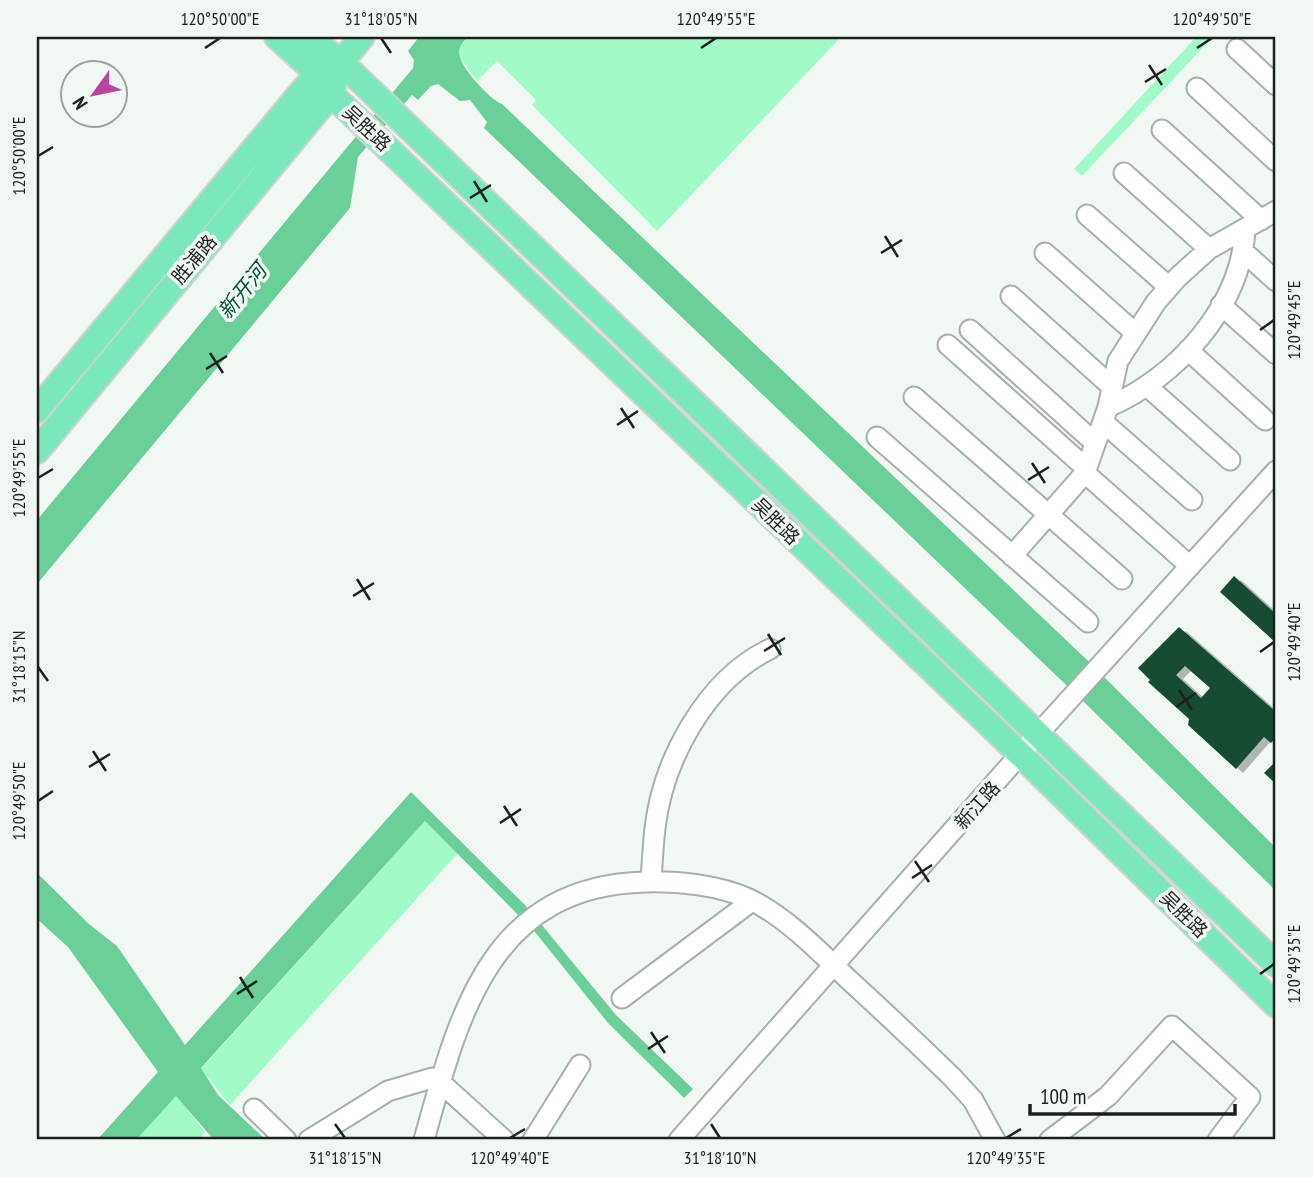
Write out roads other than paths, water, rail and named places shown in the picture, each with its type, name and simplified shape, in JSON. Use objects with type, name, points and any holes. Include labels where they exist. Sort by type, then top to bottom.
[{"type":"main road","name":"吴胜路","points":[[277,37],[483,243],[1056,788],[1276,1004]]},
{"type":"main road","name":"吴胜路","points":[[308,37],[341,62],[1276,964]]},
{"type":"main road","name":"胜浦路","points":[[37,451],[362,37]]},
{"type":"main road","name":"胜浦路","points":[[37,410],[325,84]]},
{"type":"main road","points":[[989,724],[1008,703]]},
{"type":"main road","points":[[1056,788],[1074,767]]},
{"type":"street","points":[[1237,49],[1276,85]]},
{"type":"street","points":[[1197,88],[1276,161]]},
{"type":"street","points":[[1162,130],[1261,220]]},
{"type":"street","points":[[1124,173],[1209,249]]},
{"type":"street","points":[[1087,215],[1169,286]]},
{"type":"street","points":[[1013,556],[1086,470],[1105,414],[1118,361],[1134,332],[1169,286],[1209,249],[1261,220]]},
{"type":"street","points":[[1105,414],[1148,387],[1188,350],[1221,305],[1261,220]]},
{"type":"street","points":[[1244,252],[1276,281]]},
{"type":"street","points":[[1045,253],[1134,332]]},
{"type":"street","points":[[1011,296],[1110,385]]},
{"type":"street","points":[[1221,305],[1276,354]]},
{"type":"street","points":[[970,330],[1095,443]]},
{"type":"street","points":[[948,345],[1189,566]]},
{"type":"street","points":[[1188,350],[1265,420]]},
{"type":"street","points":[[1148,387],[1230,460]]},
{"type":"street","points":[[914,397],[1122,579]]},
{"type":"street","points":[[1105,414],[1192,500]]},
{"type":"street","points":[[877,437],[1088,622]]},
{"type":"street","name":"新江路","points":[[680,1140],[1039,733],[1276,471]]},
{"type":"street","points":[[651,882],[655,826],[681,744],[710,699],[726,681],[755,656],[770,649]]},
{"type":"street","points":[[424,1140],[440,1082],[474,988],[498,953],[540,915],[592,888],[651,882],[717,889],[752,901],[811,943],[973,1100],[995,1140]]},
{"type":"street","points":[[622,998],[752,901]]},
{"type":"street","points":[[1050,1140],[1082,1119],[1108,1096],[1172,1026],[1250,1097],[1218,1140]]},
{"type":"street","points":[[533,1140],[580,1065]]},
{"type":"street","points":[[320,1137],[388,1091],[432,1078],[440,1082],[492,1137]]},
{"type":"street","points":[[254,1109],[286,1140]]},
{"type":"water","name":"新开河","points":[[419,37],[468,37],[460,47],[460,57],[483,89],[502,104],[1085,658],[1276,848],[1276,891],[1086,704],[484,128],[487,122],[470,100],[460,101],[438,84],[431,86],[418,100],[412,95],[358,157],[350,208],[37,584],[37,520],[413,68],[414,60],[408,51]]},
{"type":"water","points":[[411,792],[527,907],[616,1015],[693,1089],[684,1098],[608,1023],[535,932],[425,821],[201,1068],[218,1095],[266,1140],[214,1140],[176,1096],[136,1140],[97,1140],[158,1072],[68,947],[37,919],[37,873],[89,924],[117,946],[185,1045]]}]
